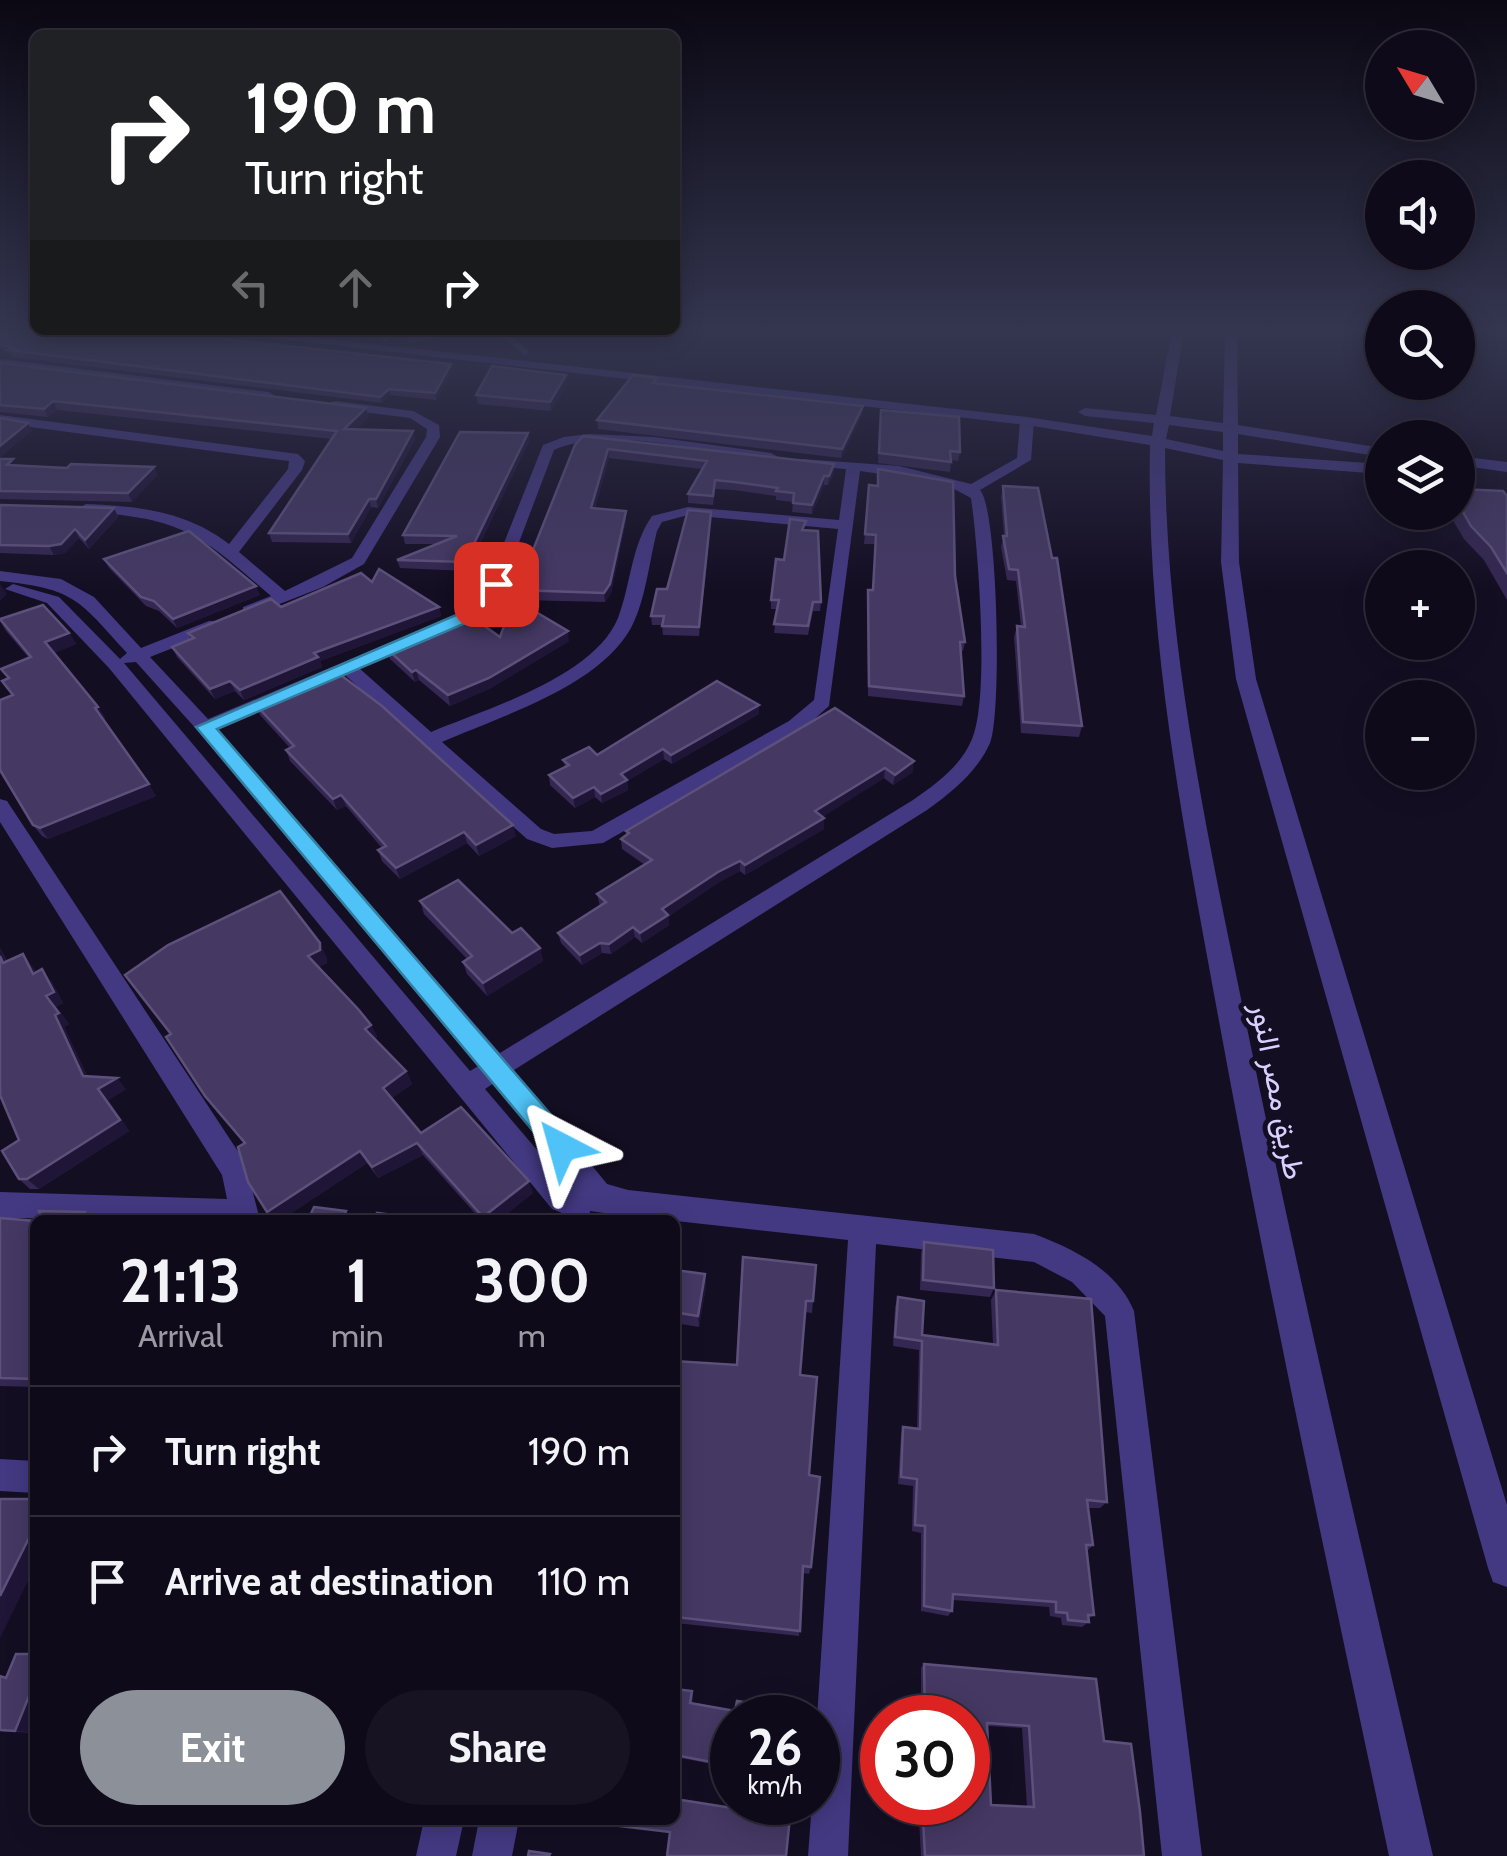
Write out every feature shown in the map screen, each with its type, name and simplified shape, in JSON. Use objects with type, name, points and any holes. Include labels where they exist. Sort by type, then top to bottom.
[{"type":"street","points":[[115,664],[284,598],[358,562],[434,437],[434,428],[417,417]]},
{"type":"street","points":[[988,417],[1159,431],[1231,429],[1365,449]]},
{"type":"street","points":[[1096,417],[1159,431],[1234,458],[1365,467]]},
{"type":"street","name":"طريق مصر النور","points":[[1162,417],[1161,594],[1182,762],[1272,1228],[1411,1856]]},
{"type":"street","points":[[1231,417],[1234,458],[1230,562],[1256,721],[1507,1568]]},
{"type":"street","points":[[0,419],[20,418],[293,457],[298,462],[295,470],[230,553]]},
{"type":"street","points":[[972,489],[1024,460],[1027,421]]},
{"type":"street","points":[[205,727],[482,606],[496,584],[548,448],[566,438],[594,436],[948,479],[972,489],[980,504],[990,711],[980,743],[962,770],[920,805],[468,1086]]},
{"type":"street","points":[[1475,464],[1507,467]]},
{"type":"street","points":[[348,667],[534,834],[574,842],[616,828],[796,725],[823,702],[853,468]]},
{"type":"street","points":[[1475,477],[1507,480]]},
{"type":"street","points":[[75,508],[163,513],[200,528],[284,598]]},
{"type":"street","points":[[429,740],[570,674],[604,652],[622,628],[649,531],[656,519],[688,511],[845,524]]},
{"type":"street","points":[[0,576],[32,577],[74,590],[139,655],[497,1067],[599,1196],[618,1210]]},
{"type":"street","points":[[0,588],[53,600],[115,664],[562,1200],[577,1209],[864,1228],[1034,1248],[1067,1259],[1097,1281],[1119,1311],[1182,1856]]},
{"type":"street","points":[[0,806],[234,1171],[246,1215]]},
{"type":"street","points":[[0,1206],[221,1215]]},
{"type":"street","points":[[828,1856],[864,1228]]},
{"type":"street","points":[[0,1475],[30,1477]]},
{"type":"street","points":[[436,1856],[443,1825]]},
{"type":"street","points":[[492,1856],[498,1825]]},
{"type":"building","points":[[201,417],[357,417],[344,429],[413,431],[376,499],[369,499],[348,534],[269,533],[337,431]]},
{"type":"building","points":[[600,417],[858,417],[842,449],[597,420]]},
{"type":"building","points":[[881,417],[959,417],[960,452],[950,451],[951,462],[879,453]]},
{"type":"building","points":[[0,418],[28,423],[0,446]]},
{"type":"building","points":[[460,432],[528,433],[465,562],[397,560],[457,536],[403,535]]},
{"type":"building","points":[[583,436],[834,464],[829,476],[824,476],[812,505],[793,503],[794,493],[776,491],[778,488],[715,480],[713,496],[688,494],[707,461],[608,449],[591,508],[626,511],[610,584],[604,593],[517,590],[575,445]]},
{"type":"building","points":[[0,459],[13,459],[7,465],[154,467],[128,493],[0,491]]},
{"type":"building","points":[[878,469],[953,482],[955,576],[965,642],[960,642],[964,696],[869,686],[868,590],[873,590],[876,535],[865,534],[869,485],[878,486]]},
{"type":"building","points":[[1003,486],[1038,488],[1052,558],[1057,558],[1082,726],[1023,722],[1017,626],[1025,627],[1018,570],[1009,569],[1003,536],[1007,536]]},
{"type":"building","points":[[1475,490],[1503,491],[1507,496],[1507,573],[1475,530]]},
{"type":"building","points":[[0,505],[114,508],[85,540],[75,529],[61,544],[0,545]]},
{"type":"building","points":[[688,510],[711,512],[699,627],[662,626],[664,616],[651,616],[657,589],[667,589]]},
{"type":"building","points":[[790,519],[806,521],[802,530],[818,531],[821,602],[813,602],[808,626],[774,624],[779,600],[771,600],[776,559],[784,560]]},
{"type":"building","points":[[189,531],[256,586],[173,619],[154,601],[141,597],[104,559]]},
{"type":"building","points":[[379,569],[439,607],[314,653],[318,657],[240,690],[230,681],[210,689],[172,647],[194,638],[188,633],[271,599],[281,607],[361,573],[372,582]]},
{"type":"building","points":[[514,599],[568,631],[489,678],[448,695],[416,670],[412,672],[387,649],[469,615],[500,637]]},
{"type":"building","points":[[43,605],[69,633],[45,642],[98,707],[95,708],[149,784],[40,828],[33,825],[0,770],[0,700],[13,695],[2,681],[9,678],[1,669],[31,657],[0,619]]},
{"type":"building","points":[[334,670],[382,706],[513,825],[476,845],[464,832],[396,868],[378,850],[386,846],[341,795],[333,799],[286,750],[294,746],[255,704]]},
{"type":"building","points":[[717,681],[759,705],[671,755],[663,749],[621,774],[627,780],[601,794],[594,787],[573,798],[549,775],[569,765],[563,760],[589,747],[597,755]]},
{"type":"building","points":[[835,708],[914,761],[895,775],[885,768],[815,811],[824,818],[745,865],[740,861],[718,872],[662,909],[668,915],[640,933],[633,927],[609,944],[600,943],[580,955],[558,933],[606,902],[597,894],[652,860],[621,839],[629,833],[626,831]]},
{"type":"building","points":[[458,880],[512,933],[521,928],[540,948],[483,983],[463,962],[472,956],[420,901]]},
{"type":"building","points":[[280,891],[320,943],[320,950],[308,956],[371,1025],[365,1029],[406,1071],[383,1088],[421,1133],[461,1107],[529,1181],[481,1215],[417,1143],[372,1167],[360,1151],[267,1212],[248,1182],[238,1147],[245,1143],[205,1096],[166,1037],[171,1034],[125,975],[168,945]]},
{"type":"building","points":[[23,954],[33,974],[42,969],[54,992],[46,996],[59,1013],[55,1015],[83,1076],[117,1078],[98,1089],[120,1120],[27,1179],[19,1179],[2,1151],[19,1140],[0,1095],[0,956],[3,963]]},
{"type":"building","points":[[314,1207],[346,1211],[344,1215],[310,1215]]},
{"type":"building","points":[[39,1211],[85,1212],[84,1215],[41,1215]]},
{"type":"building","points":[[0,1218],[30,1221],[30,1379],[0,1378]]},
{"type":"building","points":[[924,1242],[993,1250],[994,1288],[923,1280]]},
{"type":"building","points":[[743,1257],[816,1265],[813,1301],[806,1301],[800,1375],[817,1377],[809,1475],[820,1477],[811,1567],[803,1566],[800,1631],[680,1618],[680,1361],[737,1365]]},
{"type":"building","points":[[680,1271],[705,1274],[698,1316],[680,1313]]},
{"type":"building","points":[[996,1290],[1091,1299],[1107,1502],[1087,1500],[1093,1545],[1086,1545],[1094,1615],[1088,1615],[1089,1622],[1068,1620],[1067,1613],[1056,1612],[1056,1602],[953,1594],[952,1611],[924,1606],[925,1526],[915,1525],[917,1479],[901,1477],[903,1427],[920,1429],[922,1341],[895,1337],[898,1297],[924,1301],[922,1335],[998,1345]]},
{"type":"building","points":[[0,1499],[30,1499],[30,1536],[0,1596]]},
{"type":"building","points":[[16,1654],[30,1654],[30,1694],[15,1731],[0,1730],[0,1676],[6,1678]]},
{"type":"building","points":[[924,1664],[1096,1679],[1104,1741],[1131,1744],[1144,1856],[925,1856],[923,1825],[990,1825],[990,1784],[991,1805],[1034,1807],[1029,1726],[990,1723],[990,1695],[925,1695]]},
{"type":"building","points":[[680,1690],[692,1691],[690,1703],[710,1707],[710,1762],[680,1756]]},
{"type":"building","points":[[680,1800],[710,1804],[710,1825],[789,1825],[786,1856],[667,1856],[670,1832],[611,1825],[680,1825]]},
{"type":"building","points":[[529,1851],[550,1854],[528,1856]]},
{"type":"route","points":[[496,584],[482,606],[467,616],[205,727],[562,1147]]}]
